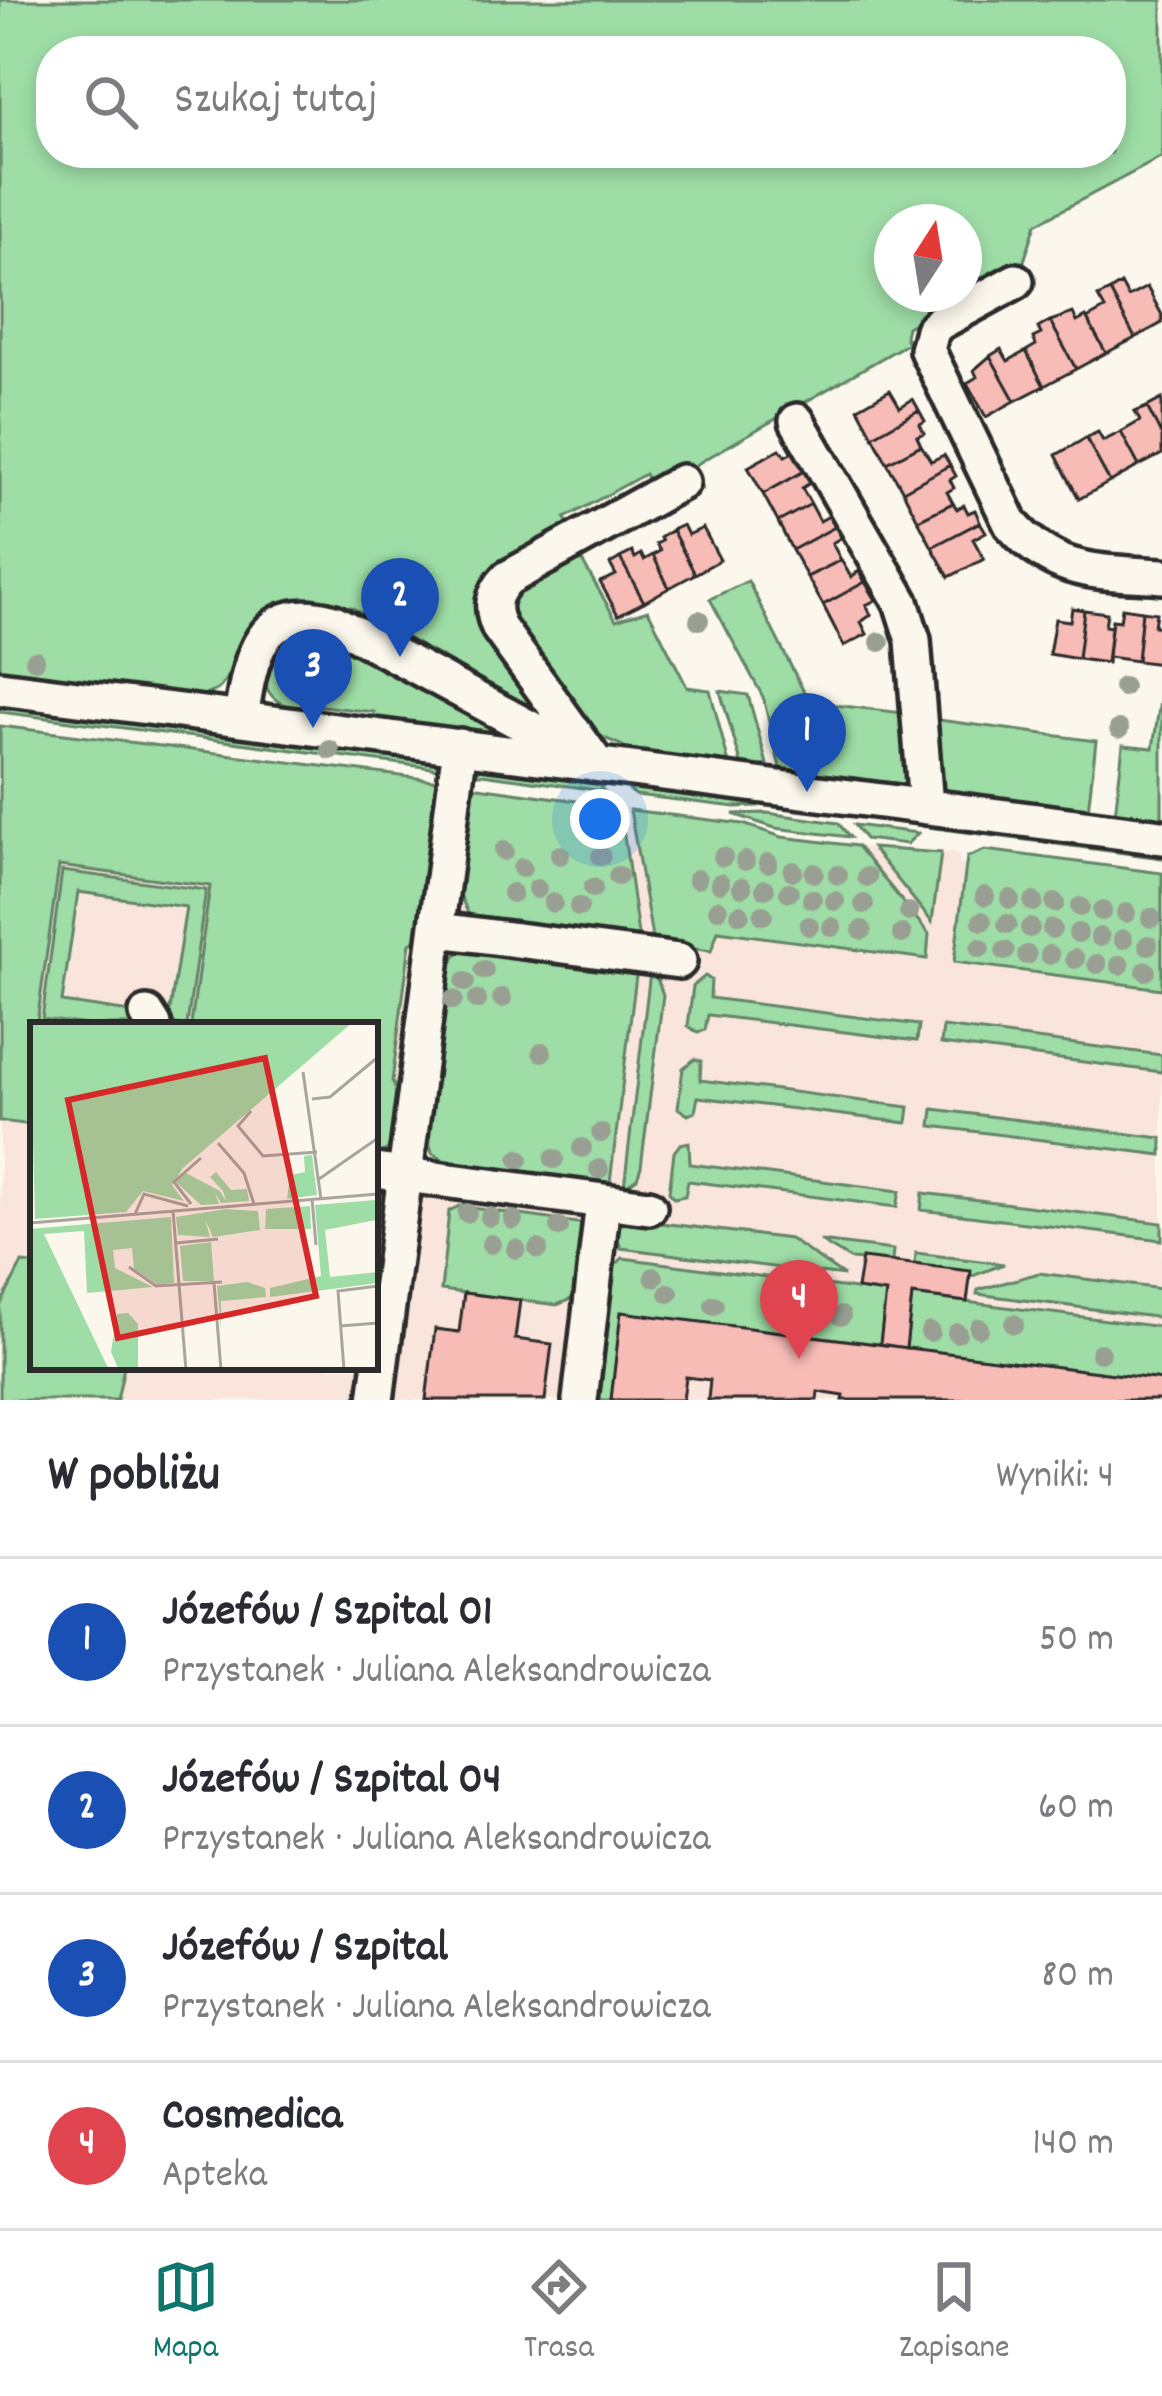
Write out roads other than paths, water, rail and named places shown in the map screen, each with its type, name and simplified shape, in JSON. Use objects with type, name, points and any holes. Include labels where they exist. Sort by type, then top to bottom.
[{"type":"street","points":[[1016,281],[940,323],[927,340],[927,350],[1011,524],[1032,548],[1059,564],[1162,576]]},
{"type":"street","points":[[796,421],[901,602],[913,640],[926,807]]},
{"type":"street","points":[[597,764],[499,628],[493,600],[508,578],[682,482]]},
{"type":"street","points":[[241,717],[253,653],[264,635],[292,618],[316,616],[597,764]]},
{"type":"street","points":[[0,688],[1162,837]]},
{"type":"street","points":[[376,1400],[392,1278],[390,1173],[439,930],[460,746]]},
{"type":"street","points":[[439,930],[679,961]]},
{"type":"street","points":[[390,1173],[649,1208]]},
{"type":"street","points":[[580,1400],[603,1202]]},
{"type":"place","name":"Józefów / Szpital 04","points":[[400,657]]},
{"type":"place","name":"Józefów / Szpital","points":[[313,728]]},
{"type":"place","name":"Józefów / Szpital 01","points":[[807,792]]},
{"type":"place","name":"Cosmedica","points":[[799,1359]]}]
